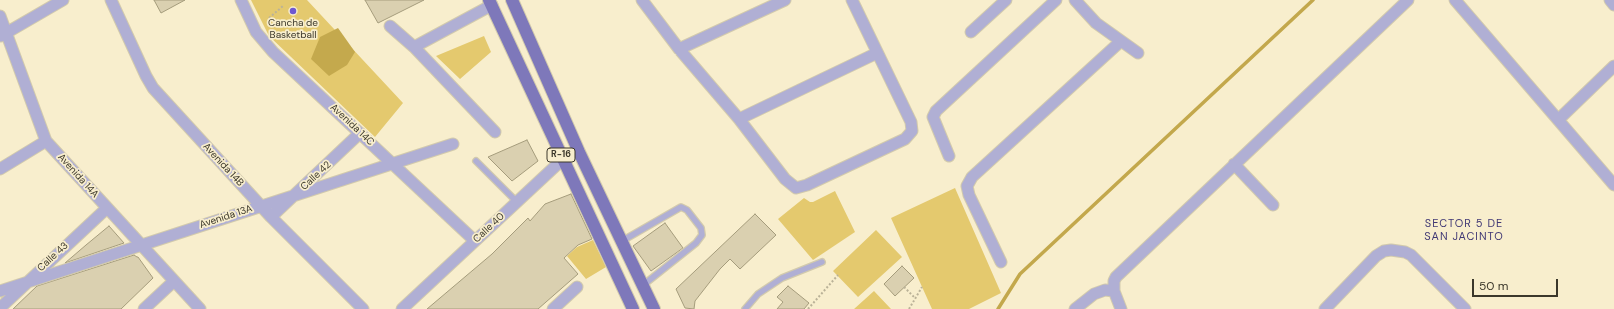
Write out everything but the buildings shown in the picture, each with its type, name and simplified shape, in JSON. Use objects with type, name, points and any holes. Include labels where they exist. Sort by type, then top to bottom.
[{"type":"main road","name":"R-16","points":[[512,0],[579,152],[654,309]]},
{"type":"main road","name":"R-16","points":[[490,3],[633,309]]},
{"type":"street","points":[[3,35],[63,0]]},
{"type":"street","name":"Avenida 14B","points":[[111,0],[153,88],[271,217],[363,309]]},
{"type":"street","name":"Avenida 14C","points":[[241,0],[256,32],[264,43],[475,242]]},
{"type":"street","points":[[642,0],[679,49],[739,119],[785,179],[796,188],[807,185],[905,139],[912,132],[911,122],[852,0]]},
{"type":"street","points":[[679,49],[785,0]]},
{"type":"street","points":[[972,32],[1006,0]]},
{"type":"street","points":[[949,156],[933,117],[936,111],[1056,0]]},
{"type":"street","points":[[1075,0],[1096,23],[1138,53]]},
{"type":"street","points":[[1121,309],[1114,291],[1114,281],[1116,277],[1408,0]]},
{"type":"street","points":[[1455,0],[1614,185]]},
{"type":"street","points":[[1610,0],[1614,5]]},
{"type":"street","points":[[414,47],[490,3]]},
{"type":"street","name":"Avenida 14A","points":[[0,16],[3,35],[46,141],[200,309]]},
{"type":"street","points":[[390,26],[414,47],[495,132]]},
{"type":"street","points":[[1001,262],[969,195],[967,186],[972,177],[1121,41]]},
{"type":"street","points":[[739,119],[877,53]]},
{"type":"street","points":[[1558,120],[1614,66]]},
{"type":"street","name":"Calle 42","points":[[271,217],[360,133]]},
{"type":"street","points":[[0,169],[46,141]]},
{"type":"street","name":"Avenida 13A","points":[[0,291],[453,144]]},
{"type":"street","name":"Calle 40","points":[[402,309],[563,159],[579,152]]},
{"type":"street","points":[[1234,164],[1273,205]]},
{"type":"street","name":"Calle 43","points":[[0,308],[107,208]]},
{"type":"street","points":[[1325,309],[1376,256],[1384,251],[1391,250],[1403,251],[1411,255],[1465,309]]},
{"type":"street","points":[[144,309],[174,281]]},
{"type":"street","points":[[553,309],[577,287]]},
{"type":"street","points":[[1075,309],[1094,294],[1105,290],[1114,291]]},
{"type":"lane","points":[[476,161],[517,202]]},
{"type":"lane","points":[[622,241],[681,207],[687,210],[701,228],[702,235],[696,243],[642,286]]},
{"type":"lane","points":[[745,309],[758,294],[782,278],[822,262]]},
{"type":"path","points":[[270,18],[283,6]]},
{"type":"path","points":[[808,309],[838,275]]},
{"type":"path","points":[[904,287],[915,298]]},
{"type":"path","points":[[909,309],[922,287]]},
{"type":"shaded area","points":[[251,0],[307,0],[403,103],[375,137],[269,36]]},
{"type":"shaded area","points":[[338,28],[355,52],[347,65],[329,76],[311,59],[320,37]]},
{"type":"shaded area","points":[[484,36],[491,52],[460,79],[436,56]]},
{"type":"shaded area","points":[[955,188],[1001,293],[969,309],[932,309],[891,218]]},
{"type":"shaded area","points":[[835,191],[855,232],[813,260],[778,219],[804,198],[810,202],[813,202]]},
{"type":"shaded area","points":[[876,230],[902,257],[858,297],[833,271]]},
{"type":"shaded area","points":[[593,240],[606,267],[586,279],[567,256],[577,247]]},
{"type":"shaded area","points":[[874,291],[891,309],[854,309]]},
{"type":"waterway","points":[[998,309],[1020,274],[1313,0]]},
{"type":"place","name":"Cancha de Basketball","points":[[293,11]]},
{"type":"district","name":"SECTOR 5 DE SAN JACINTO","points":[[1464,230]]}]
